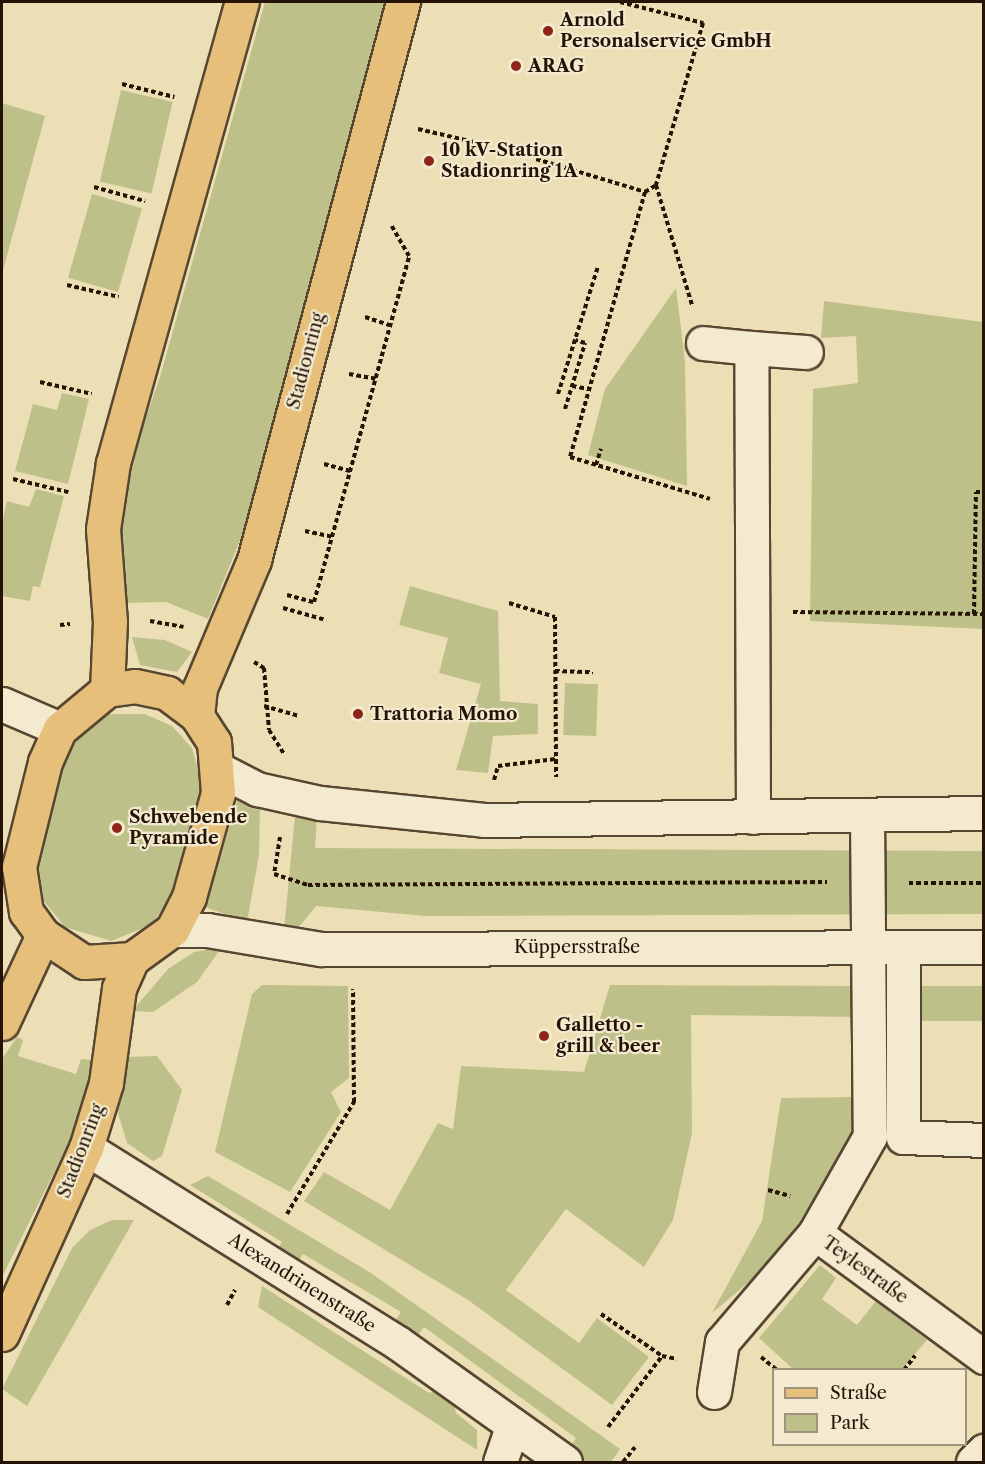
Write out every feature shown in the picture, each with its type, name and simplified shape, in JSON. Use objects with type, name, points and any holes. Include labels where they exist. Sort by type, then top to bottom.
[{"type":"main road","points":[[107,690],[110,622],[103,529],[113,464],[242,2]]},
{"type":"main road","name":"Stadionring","points":[[197,716],[200,688],[254,560],[403,2]]},
{"type":"main road","points":[[132,959],[84,962],[43,935],[26,912],[19,867],[45,762],[60,729],[107,690],[135,686],[167,693],[197,716],[214,742],[220,770],[206,847],[172,930]]},
{"type":"main road","name":"Stadionring","points":[[2,1334],[86,1148],[106,1083],[119,988],[132,959],[172,930]]},
{"type":"main road","points":[[2,1023],[43,935]]},
{"type":"street","points":[[703,343],[806,352]]},
{"type":"street","points":[[751,348],[753,817]]},
{"type":"street","points":[[2,704],[60,729]]},
{"type":"street","points":[[220,770],[285,797],[378,812],[484,820],[984,813]]},
{"type":"street","name":"Teylestraße","points":[[867,815],[870,1136],[815,1233],[984,1357]]},
{"type":"street","name":"Küppersstraße","points":[[172,930],[207,930],[321,949],[984,947]]},
{"type":"street","points":[[903,947],[903,1137],[984,1140]]},
{"type":"street","name":"Alexandrinenstraße","points":[[86,1148],[398,1343],[565,1462]]},
{"type":"street","points":[[714,1392],[722,1342],[815,1233]]},
{"type":"street","points":[[500,1462],[513,1425]]},
{"type":"street","points":[[973,1462],[984,1451]]},
{"type":"path","points":[[620,2],[704,23],[656,185],[703,343]]},
{"type":"path","points":[[122,84],[181,98]]},
{"type":"path","points":[[418,129],[474,142]]},
{"type":"path","points":[[536,159],[645,192]]},
{"type":"path","points":[[656,185],[645,192],[570,457],[751,512]]},
{"type":"path","points":[[94,187],[152,203]]},
{"type":"path","points":[[287,595],[314,602],[333,537],[409,256],[391,225]]},
{"type":"path","points":[[558,394],[598,266]]},
{"type":"path","points":[[67,285],[125,299]]},
{"type":"path","points":[[365,317],[390,325]]},
{"type":"path","points":[[565,409],[585,343],[575,340]]},
{"type":"path","points":[[350,374],[376,378]]},
{"type":"path","points":[[40,382],[98,396]]},
{"type":"path","points":[[572,386],[589,390]]},
{"type":"path","points":[[596,465],[601,449]]},
{"type":"path","points":[[324,464],[350,471]]},
{"type":"path","points":[[14,479],[72,493]]},
{"type":"path","points":[[974,614],[976,492],[984,492]]},
{"type":"path","points":[[305,531],[333,537]]},
{"type":"path","points":[[508,603],[555,617],[556,777]]},
{"type":"path","points":[[283,608],[326,620]]},
{"type":"path","points":[[751,612],[984,614]]},
{"type":"path","points":[[555,671],[593,672]]},
{"type":"path","points":[[263,705],[298,716]]},
{"type":"path","points":[[493,784],[498,766],[556,759]]},
{"type":"path","points":[[274,874],[308,885],[984,883]]},
{"type":"path","points":[[287,1214],[354,1102],[353,980]]},
{"type":"path","points":[[601,1314],[662,1356]]},
{"type":"path","points":[[608,1427],[657,1362]]},
{"type":"path","points":[[623,1462],[635,1447]]},
{"type":"green space","points":[[265,2],[384,2],[247,523],[208,619],[166,602],[125,603],[118,546],[121,489],[160,377]]},
{"type":"green space","points":[[121,90],[173,102],[151,194],[100,182]]},
{"type":"green space","points":[[2,103],[45,116],[2,274]]},
{"type":"green space","points":[[92,194],[142,208],[118,292],[68,278]]},
{"type":"green space","points":[[676,288],[685,362],[687,486],[588,455],[605,389]]},
{"type":"green space","points":[[824,301],[983,322],[983,629],[810,621],[813,389],[858,383],[856,336],[821,338]]},
{"type":"green space","points":[[62,393],[89,399],[68,484],[15,471],[33,404],[57,410]]},
{"type":"green space","points":[[36,489],[64,496],[40,587],[33,586],[30,601],[2,596],[2,523],[7,501],[29,507]]},
{"type":"green space","points":[[410,586],[498,611],[500,701],[538,704],[538,734],[493,736],[488,773],[456,770],[481,684],[439,673],[448,638],[399,625]]},
{"type":"green space","points":[[132,637],[165,640],[192,652],[177,672],[140,665]]},
{"type":"green space","points":[[565,683],[598,684],[596,736],[563,735]]},
{"type":"green space","points":[[109,714],[145,714],[172,726],[192,748],[203,788],[170,899],[151,925],[111,941],[65,927],[43,900],[35,872],[65,755],[92,723]]},
{"type":"green space","points":[[237,801],[260,806],[259,855],[247,922],[205,907]]},
{"type":"green space","points":[[295,815],[317,819],[315,848],[983,851],[983,914],[425,916],[316,906],[294,933],[284,930]]},
{"type":"green space","points":[[222,947],[197,982],[153,1012],[132,1011],[168,969],[194,952]]},
{"type":"green space","points":[[262,985],[348,986],[349,1078],[331,1092],[341,1112],[290,1192],[215,1152],[252,994]]},
{"type":"green space","points":[[610,985],[856,986],[858,1017],[691,1015],[692,1133],[673,1220],[644,1267],[566,1209],[506,1290],[579,1343],[597,1318],[649,1357],[612,1405],[468,1300],[304,1201],[324,1172],[390,1210],[438,1123],[453,1129],[461,1066],[584,1072]]},
{"type":"green space","points":[[921,986],[983,986],[983,1021],[921,1021]]},
{"type":"green space","points":[[17,1037],[23,1040],[18,1056],[76,1074],[81,1059],[94,1060],[83,1114],[2,1277],[2,1059]]},
{"type":"green space","points":[[157,1056],[182,1090],[162,1156],[153,1161],[127,1143],[117,1110],[124,1057]]},
{"type":"green space","points":[[857,1097],[855,1146],[831,1183],[755,1277],[712,1313],[762,1221],[781,1098]]},
{"type":"green space","points":[[208,1176],[371,1273],[620,1449],[611,1462],[585,1462],[568,1449],[576,1438],[424,1327],[417,1337],[394,1323],[401,1312],[303,1254],[297,1263],[277,1251],[282,1242],[190,1185]]},
{"type":"green space","points":[[112,1220],[134,1220],[27,1406],[2,1389],[72,1248],[90,1230]]},
{"type":"green space","points":[[820,1265],[836,1278],[822,1299],[857,1325],[876,1301],[927,1340],[903,1368],[792,1368],[759,1338]]},
{"type":"green space","points":[[262,1286],[429,1393],[437,1390],[454,1403],[456,1413],[477,1430],[477,1450],[258,1307]]},
{"type":"place","name":"Arnold Personalservice GmbH","points":[[548,31]]},
{"type":"place","name":"ARAG","points":[[516,66]]},
{"type":"place","name":"10 kV-Station Stadionring 1A","points":[[429,161]]},
{"type":"place","name":"Trattoria Momo","points":[[358,714]]},
{"type":"place","name":"Schwebende Pyramide","points":[[117,828]]},
{"type":"place","name":"Galletto - grill & beer","points":[[544,1036]]}]
